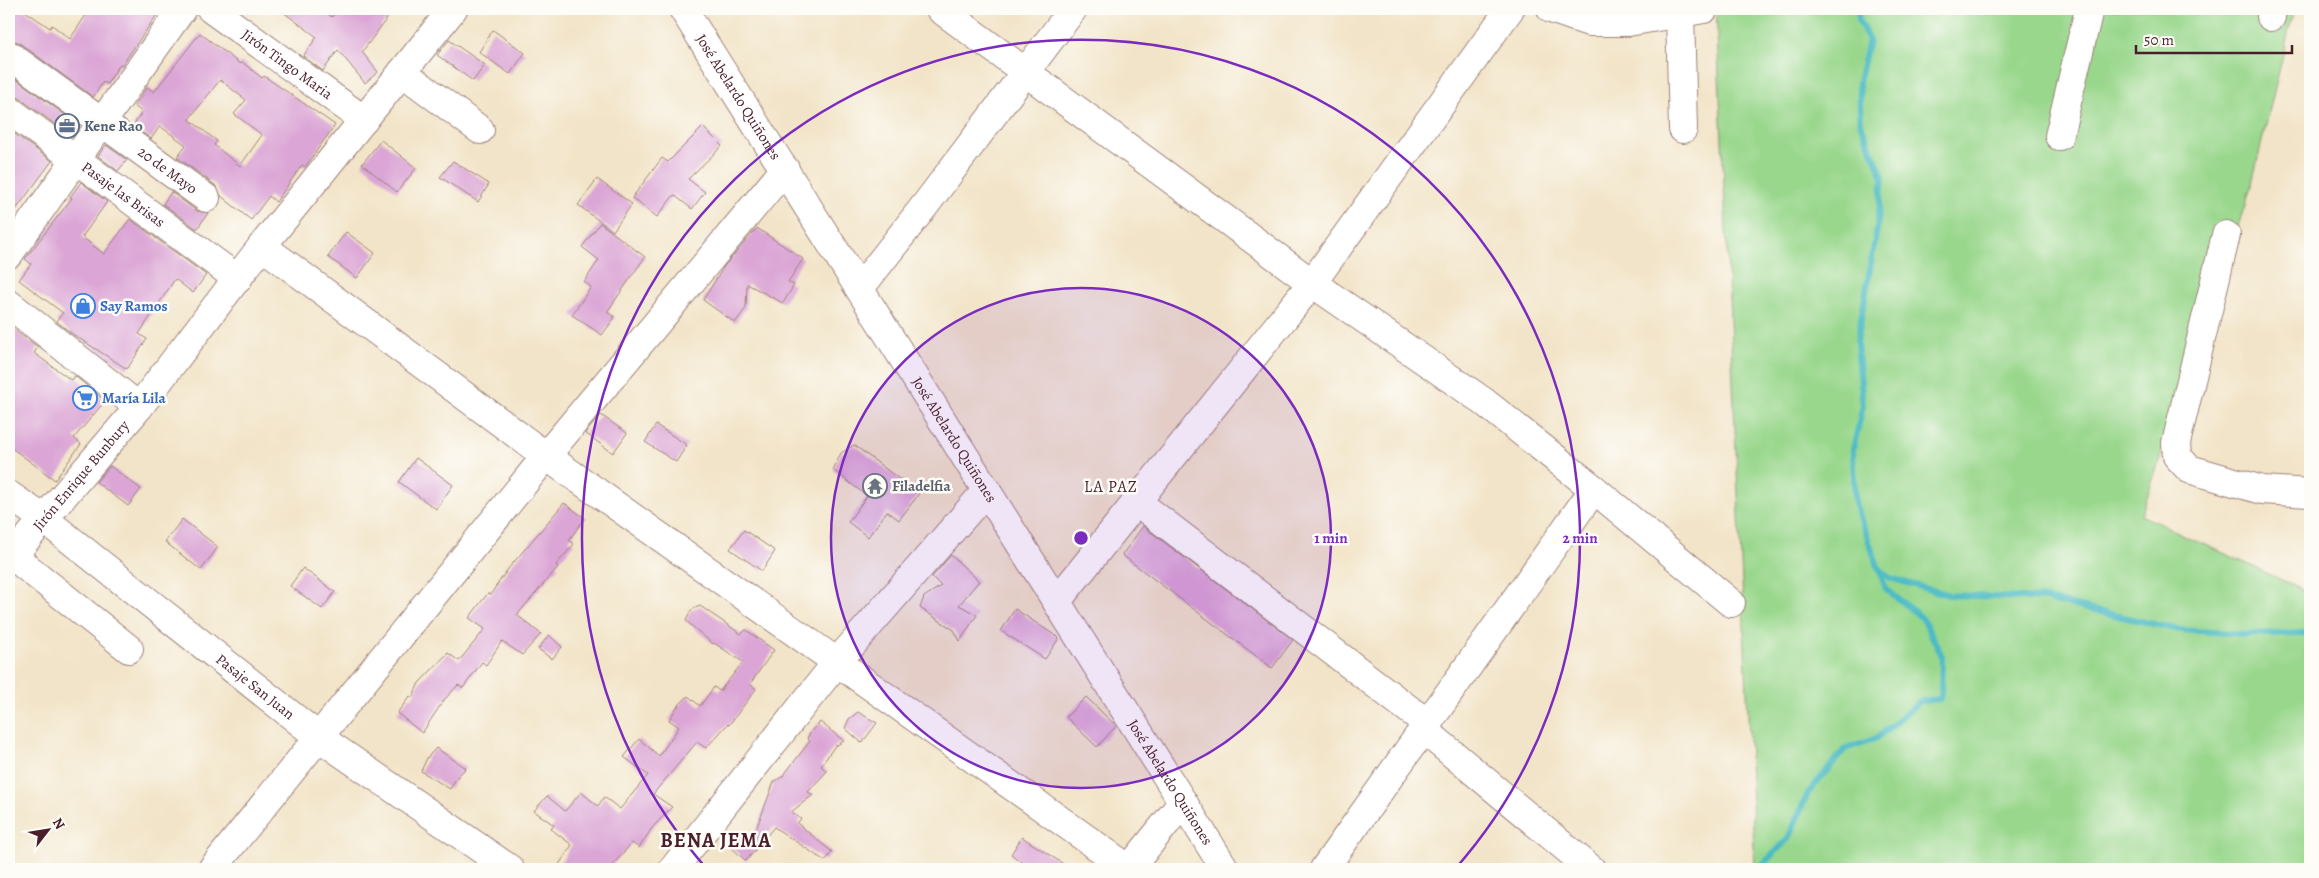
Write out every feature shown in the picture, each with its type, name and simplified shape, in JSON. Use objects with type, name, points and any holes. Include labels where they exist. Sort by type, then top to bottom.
[{"type":"street","points":[[9,254],[182,9]]},
{"type":"street","name":"Jirón Tingo Maria","points":[[211,9],[364,120]]},
{"type":"street","name":"Jirón Enrique Bunbury","points":[[10,556],[139,407],[262,246],[452,9]]},
{"type":"street","name":"José Abelardo Quiñones","points":[[683,9],[1225,869]]},
{"type":"street","points":[[940,9],[1312,283],[1483,401],[1594,489],[1731,603]]},
{"type":"street","points":[[860,288],[1073,9]]},
{"type":"street","points":[[1056,601],[1312,283],[1510,9]]},
{"type":"street","points":[[1551,9],[1589,22],[1628,22],[1692,11],[1683,129]]},
{"type":"street","points":[[2059,136],[2089,9]]},
{"type":"street","name":"20 de Mayo","points":[[9,55],[206,198]]},
{"type":"street","points":[[402,72],[480,130]]},
{"type":"street","name":"Pasaje las Brisas","points":[[9,110],[238,279]]},
{"type":"street","points":[[212,869],[320,738],[546,456],[785,169]]},
{"type":"street","points":[[2226,235],[2176,443],[2177,456],[2189,469],[2238,484],[2262,490],[2310,493]]},
{"type":"street","points":[[262,246],[546,456],[1129,869],[1183,802]]},
{"type":"street","points":[[9,304],[139,407]]},
{"type":"street","points":[[1324,869],[1594,489]]},
{"type":"street","points":[[674,869],[837,662],[987,490]]},
{"type":"street","name":"Pasaje San Juan","points":[[9,495],[44,519],[320,738],[510,869]]},
{"type":"street","points":[[1137,502],[1426,727],[1590,869]]},
{"type":"street","points":[[10,556],[129,649]]},
{"type":"green space","points":[[1716,9],[2294,9],[2251,187],[2141,515],[2310,593],[2310,869],[1755,869]]},
{"type":"building","points":[[9,9],[22,9],[50,28],[52,25],[70,39],[90,9],[161,9],[122,65],[120,64],[107,84],[103,82],[93,97],[18,42],[9,40]]},
{"type":"building","points":[[279,9],[321,9],[332,17],[338,9],[394,9],[362,52],[378,72],[365,83],[338,50],[323,71],[303,56],[317,37]]},
{"type":"building","points":[[493,30],[525,53],[510,74],[479,52]]},
{"type":"building","points":[[200,33],[240,64],[242,62],[262,78],[264,76],[335,125],[305,167],[302,165],[276,202],[269,196],[251,220],[221,196],[215,185],[177,157],[186,145],[160,126],[151,139],[133,126],[142,112],[134,106],[147,87],[154,92]],"holes":[[[220,80],[246,100],[234,114],[262,135],[240,166],[214,145],[217,141],[189,119]]]},
{"type":"building","points":[[449,40],[485,65],[473,81],[437,55]]},
{"type":"building","points":[[9,74],[79,125],[71,136],[18,97],[9,95]]},
{"type":"building","points":[[703,127],[722,146],[688,179],[705,192],[692,209],[674,195],[657,217],[632,198],[662,158],[668,162]]},
{"type":"building","points":[[12,132],[52,161],[9,219],[9,136]]},
{"type":"building","points":[[381,140],[416,168],[397,192],[362,164]]},
{"type":"building","points":[[106,145],[127,160],[118,171],[98,156]]},
{"type":"building","points":[[453,161],[489,184],[478,202],[440,177]]},
{"type":"building","points":[[597,179],[632,204],[613,231],[578,205]]},
{"type":"building","points":[[81,182],[107,202],[82,237],[104,254],[130,219],[206,275],[193,293],[175,279],[139,334],[147,339],[127,369],[74,335],[56,321],[63,313],[19,280],[31,264],[25,259],[72,198],[70,197]]},
{"type":"building","points":[[171,192],[197,211],[208,213],[197,229],[163,204]]},
{"type":"building","points":[[600,223],[645,257],[607,312],[615,317],[602,335],[572,315],[591,287],[584,282],[599,260],[582,247]]},
{"type":"building","points":[[757,228],[803,259],[788,282],[794,285],[783,303],[747,284],[746,308],[735,323],[703,300],[725,265]]},
{"type":"building","points":[[346,232],[375,253],[357,278],[328,257]]},
{"type":"building","points":[[9,326],[38,347],[34,353],[71,380],[75,376],[105,401],[74,438],[81,444],[55,480],[9,446]]},
{"type":"building","points":[[601,415],[627,433],[613,453],[585,433]]},
{"type":"building","points":[[656,425],[687,445],[676,462],[645,442]]},
{"type":"building","points":[[854,445],[919,494],[899,520],[887,511],[868,537],[848,522],[867,496],[833,470],[841,453]]},
{"type":"building","points":[[416,458],[453,485],[436,509],[399,482]]},
{"type":"building","points":[[110,466],[141,489],[128,506],[96,482]]},
{"type":"building","points":[[564,503],[585,518],[569,540],[574,544],[556,565],[558,567],[517,615],[541,634],[522,655],[502,641],[486,665],[482,662],[463,688],[458,685],[444,700],[422,733],[397,713],[410,696],[412,698],[419,683],[448,653],[459,661],[485,629],[469,618],[488,593],[490,595],[508,569]]},
{"type":"building","points":[[182,519],[218,547],[201,570],[165,542]]},
{"type":"building","points":[[1143,526],[1293,640],[1272,668],[1122,555]]},
{"type":"building","points":[[744,530],[775,551],[762,571],[730,549]]},
{"type":"building","points":[[951,555],[979,581],[959,605],[977,615],[960,641],[954,630],[920,608],[924,597],[941,586],[932,577]]},
{"type":"building","points":[[303,568],[335,592],[322,609],[290,586]]},
{"type":"building","points":[[700,606],[741,634],[746,630],[774,650],[750,684],[756,689],[729,725],[706,748],[697,742],[653,794],[672,807],[652,828],[639,848],[632,843],[609,869],[556,869],[572,845],[551,829],[554,825],[534,811],[547,796],[565,811],[581,792],[598,806],[604,797],[620,809],[648,775],[624,757],[639,739],[659,756],[679,727],[669,720],[677,707],[688,696],[700,706],[714,687],[720,691],[743,662],[713,644],[686,621],[691,610]]},
{"type":"building","points":[[1015,609],[1059,638],[1045,659],[1001,631]]},
{"type":"building","points":[[549,635],[562,647],[552,659],[538,649]]},
{"type":"building","points":[[1086,697],[1116,726],[1097,747],[1066,717]]},
{"type":"building","points":[[858,712],[877,723],[862,743],[845,728],[849,719]]},
{"type":"building","points":[[820,722],[844,741],[834,747],[821,766],[827,771],[808,792],[813,795],[791,812],[801,819],[797,823],[832,852],[825,861],[774,827],[746,861],[732,848],[744,834],[752,840],[774,782],[783,776],[810,741],[807,738]]},
{"type":"building","points":[[436,748],[466,768],[457,777],[450,789],[421,771],[427,758]]},
{"type":"building","points":[[1022,837],[1071,869],[1030,869],[1011,854]]},
{"type":"waterway","points":[[1758,869],[1788,839],[1808,793],[1845,749],[1877,738],[1920,701],[1941,699],[1942,656],[1923,619],[1886,589],[1855,503],[1853,449],[1863,406],[1857,343],[1877,229],[1883,177],[1861,125],[1859,82],[1869,40],[1859,21],[1858,9]]},
{"type":"waterway","points":[[1880,570],[1890,578],[1949,595],[2044,599],[2180,630],[2246,634],[2310,633]]},
{"type":"place","name":"Kene Rao","points":[[67,126]]},
{"type":"place","name":"Say Ramos","points":[[83,306]]},
{"type":"place","name":"María Lila","points":[[85,398]]},
{"type":"place","name":"Filadelfia","points":[[875,486]]},
{"type":"district","name":"LA PAZ","points":[[1111,486]]},
{"type":"district","name":"BENA JEMA","points":[[716,840]]}]
